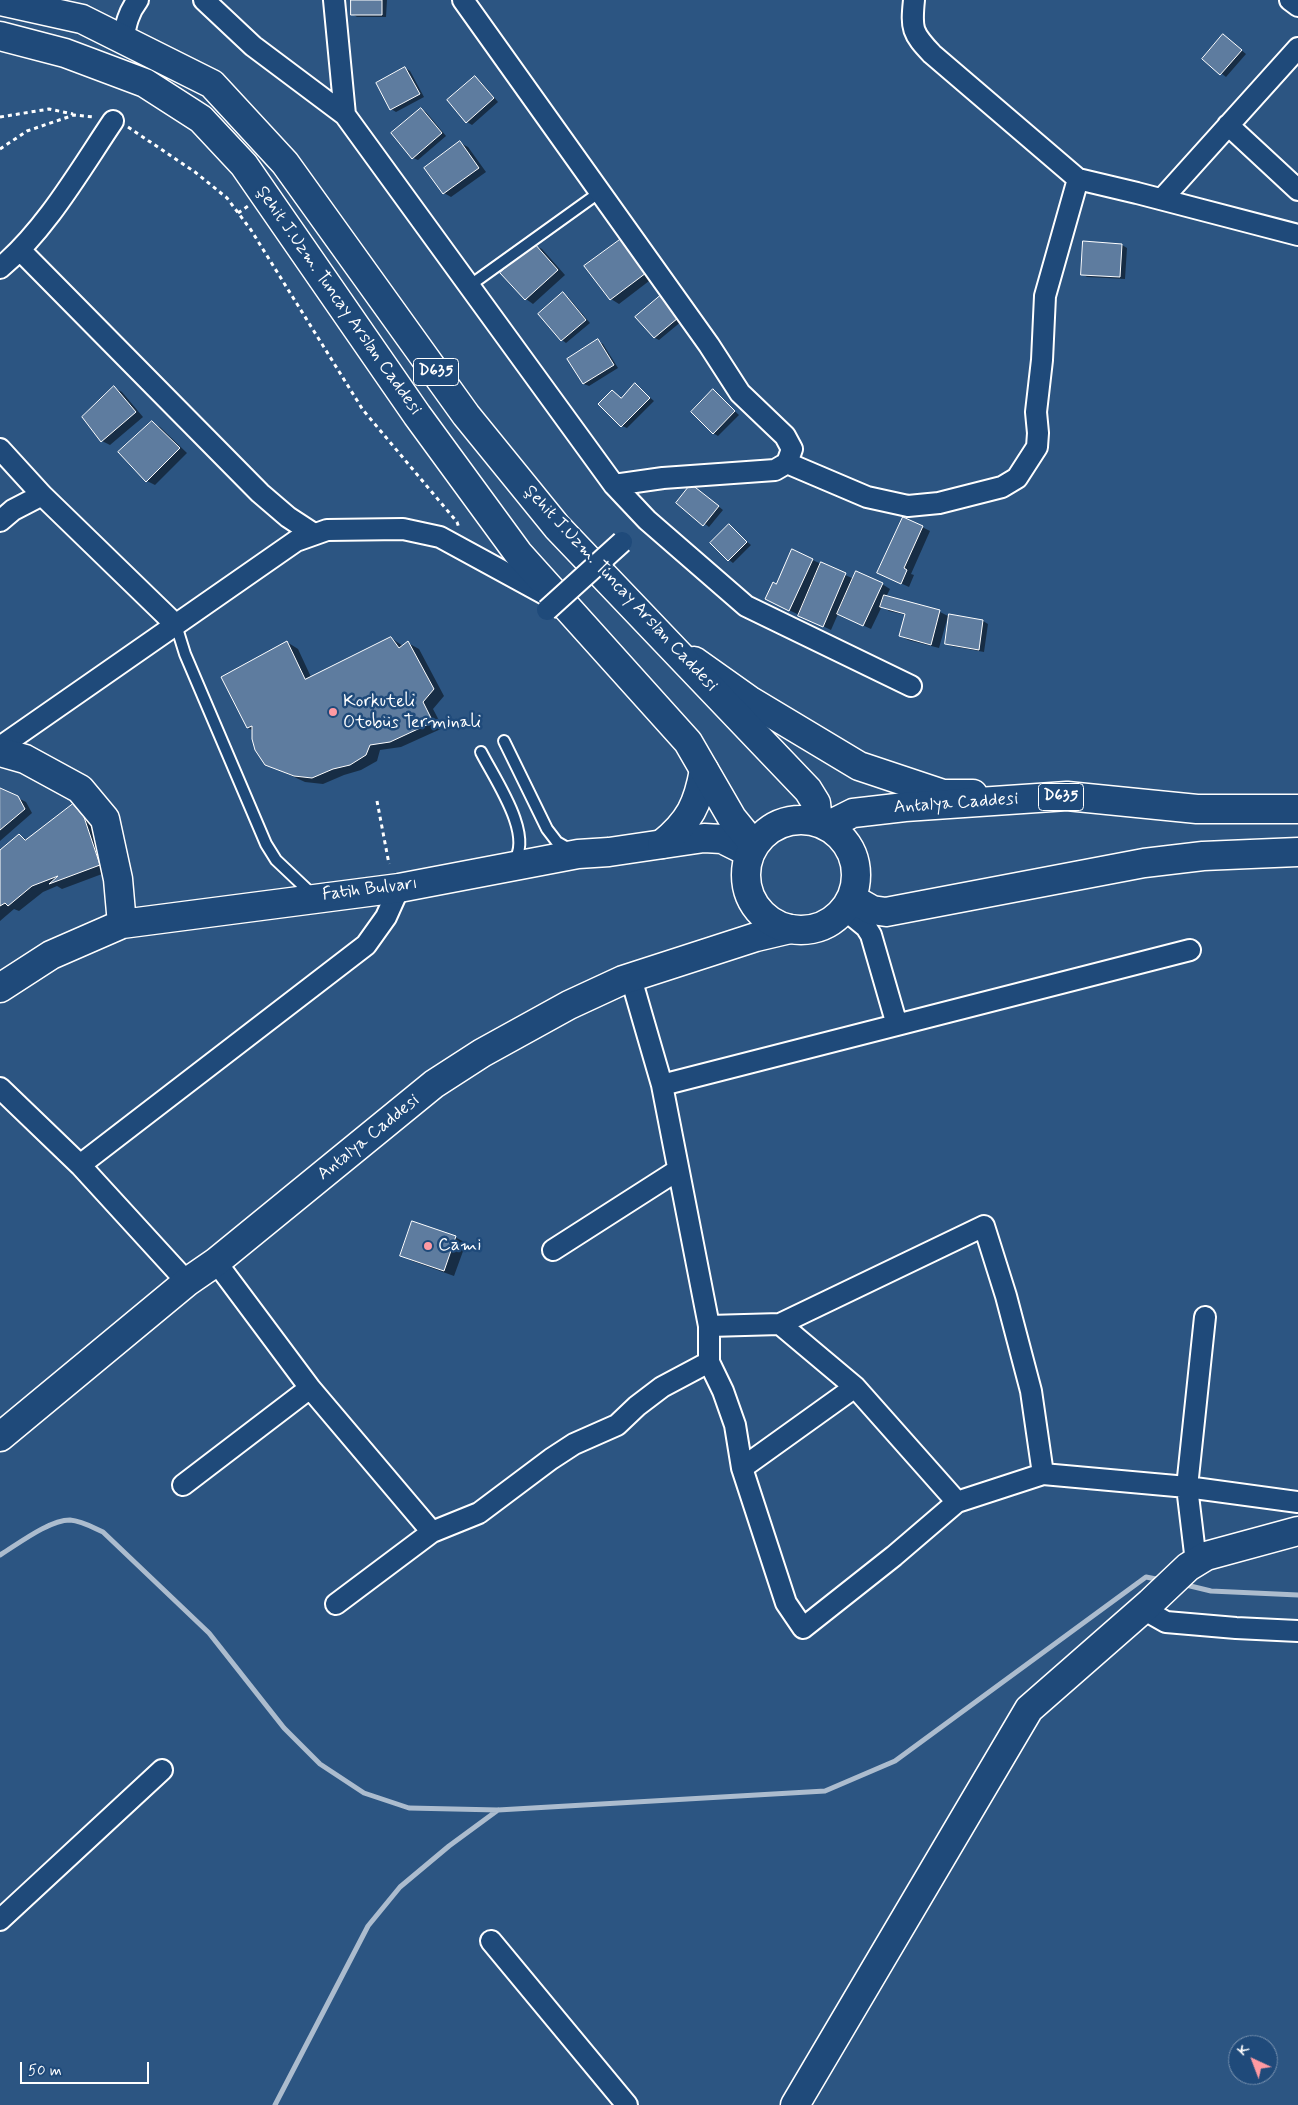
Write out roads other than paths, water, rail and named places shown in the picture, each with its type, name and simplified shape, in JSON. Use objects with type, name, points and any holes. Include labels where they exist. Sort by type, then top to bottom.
[{"type":"main road","name":"Şehit J.Uzm. Tuncay Arslan Caddesi","points":[[0,1],[31,4],[82,19],[212,84],[285,163],[466,415],[557,527],[808,790],[816,804],[823,824]]},
{"type":"main road","name":"Şehit J.Uzm. Tuncay Arslan Caddesi","points":[[0,36],[65,53],[145,83],[201,119],[254,179],[422,422],[557,608],[688,742],[752,849]]},
{"type":"main road","points":[[667,642],[749,700],[859,766],[943,794],[1064,796]]},
{"type":"main road","points":[[0,752],[25,759],[80,790],[105,819],[118,879],[122,924]]},
{"type":"main road","points":[[662,844],[679,830],[692,812],[700,790],[704,770]]},
{"type":"main road","name":"Antalya Caddesi","points":[[823,824],[853,813],[905,807],[1064,796],[1197,809],[1298,809]]},
{"type":"main road","points":[[800,819],[823,824],[842,837],[852,853],[856,880],[848,904],[834,919],[817,928],[790,929],[766,918],[750,897],[747,888],[746,871],[752,849],[766,832],[782,823],[800,819]]},
{"type":"main road","name":"Fatih Bulvarı","points":[[0,988],[51,956],[122,924],[316,897],[394,876],[508,868],[578,854],[704,838],[722,839],[752,849]]},
{"type":"main road","points":[[848,904],[886,912],[1144,863],[1203,856],[1298,852]]},
{"type":"main road","name":"Antalya Caddesi","points":[[0,1437],[187,1282],[216,1262],[434,1084],[482,1053],[569,1005],[631,978],[756,937],[790,929]]},
{"type":"main road","points":[[796,2105],[1028,1709],[1147,1606],[1192,1564],[1206,1556],[1298,1531]]},
{"type":"street","points":[[124,40],[126,20],[131,8],[138,0]]},
{"type":"street","points":[[204,0],[253,46],[346,115],[614,484],[647,520],[746,606],[911,686]]},
{"type":"street","points":[[334,0],[346,115]]},
{"type":"street","points":[[463,0],[709,345],[740,392],[784,436],[792,449],[788,463],[775,470],[664,478],[614,484]]},
{"type":"street","points":[[914,0],[912,21],[916,38],[932,54],[1078,179],[1162,199],[1298,236]]},
{"type":"street","points":[[1290,0],[1298,6]]},
{"type":"street","points":[[1162,199],[1298,48]]},
{"type":"street","points":[[0,268],[21,251],[113,121]]},
{"type":"street","points":[[1228,125],[1298,190]]},
{"type":"street","points":[[788,463],[868,497],[908,506],[939,503],[1002,487],[1017,478],[1037,447],[1036,412],[1042,360],[1045,296],[1078,179]]},
{"type":"street","points":[[21,251],[260,493],[288,518],[314,534]]},
{"type":"street","points":[[0,449],[42,495],[176,625]]},
{"type":"street","points":[[0,521],[13,510],[42,495]]},
{"type":"street","points":[[0,748],[296,541],[314,534],[327,530],[403,529],[440,537],[464,549],[557,608],[622,542]]},
{"type":"street","points":[[80,1165],[366,945],[386,917],[394,876]]},
{"type":"street","points":[[848,904],[871,934],[897,1024]]},
{"type":"street","points":[[662,1085],[1190,950]]},
{"type":"street","points":[[631,978],[662,1085],[709,1326],[709,1362],[723,1391],[735,1425],[742,1468],[786,1603],[803,1628],[894,1556],[957,1502],[1043,1474],[1187,1487],[1298,1502]]},
{"type":"street","points":[[0,1088],[80,1165],[187,1282]]},
{"type":"street","points":[[553,1250],[678,1170]]},
{"type":"street","points":[[709,1326],[780,1324],[984,1226],[1006,1296],[1031,1391],[1043,1474]]},
{"type":"street","points":[[216,1262],[310,1388],[432,1532]]},
{"type":"street","points":[[1192,1564],[1187,1487],[1205,1317]]},
{"type":"street","points":[[780,1324],[855,1387],[957,1502]]},
{"type":"street","points":[[336,1604],[432,1532],[479,1513],[551,1459],[574,1444],[618,1425],[637,1406],[662,1388],[709,1362]]},
{"type":"street","points":[[742,1468],[855,1387]]},
{"type":"street","points":[[182,1485],[310,1388]]},
{"type":"street","points":[[1147,1606],[1166,1622],[1298,1631]]},
{"type":"street","points":[[0,1920],[162,1770]]},
{"type":"street","points":[[491,1941],[627,2105]]},
{"type":"lane","points":[[469,286],[600,192]]},
{"type":"lane","points":[[176,625],[185,654],[266,844],[276,860],[316,897]]},
{"type":"lane","points":[[504,741],[547,829],[557,842],[578,854]]},
{"type":"lane","points":[[481,752],[519,827],[520,842],[518,856],[508,868]]},
{"type":"waterway","points":[[0,1555],[43,1528],[62,1521],[70,1520],[87,1524],[103,1532],[209,1633],[284,1728],[320,1764],[364,1793],[409,1808],[498,1810],[825,1791],[895,1761],[1146,1577],[1161,1580]]},
{"type":"waterway","points":[[1182,1584],[1211,1591],[1298,1595]]},
{"type":"waterway","points":[[275,2105],[368,1926],[400,1887],[449,1846],[498,1810]]},
{"type":"place","name":"Korkuteli Otobüs Terminali","points":[[333,712]]},
{"type":"place","name":"Cami","points":[[428,1246]]}]
